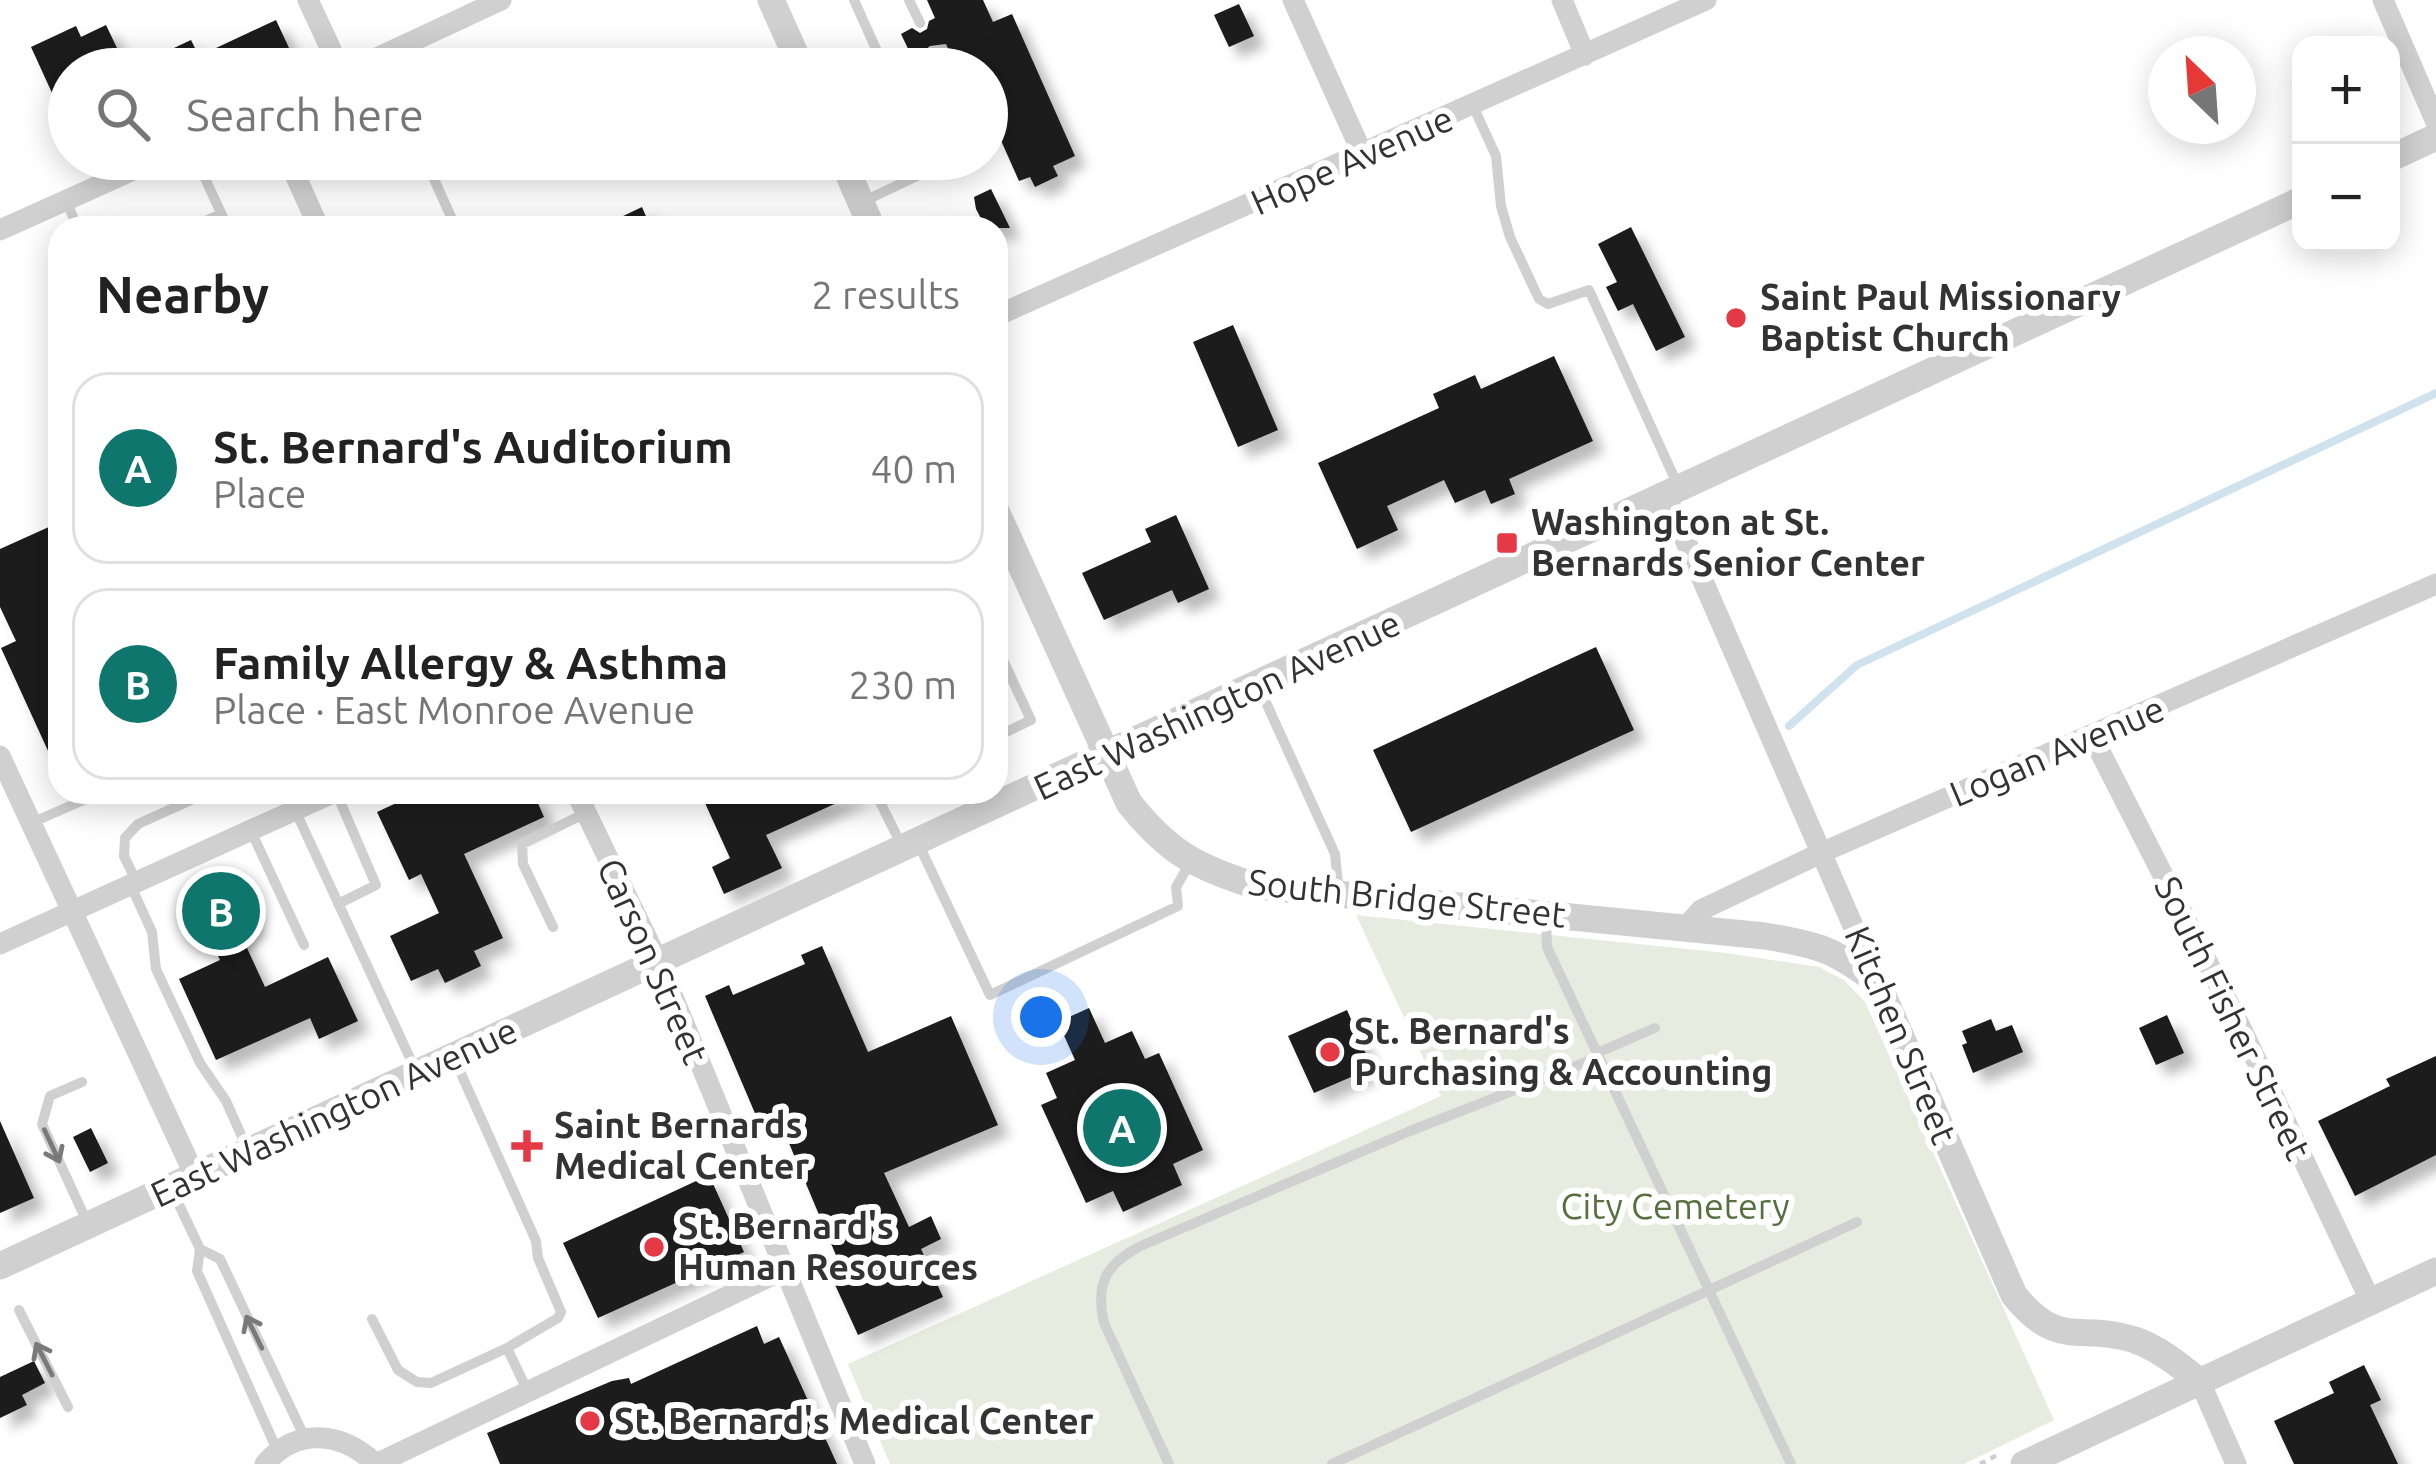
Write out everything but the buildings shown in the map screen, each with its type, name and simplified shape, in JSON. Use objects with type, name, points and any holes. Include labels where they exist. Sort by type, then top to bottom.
[{"type":"street","points":[[308,0],[330,48]]},
{"type":"street","points":[[410,48],[501,0]]},
{"type":"street","points":[[771,0],[793,48]]},
{"type":"street","points":[[1292,0],[1363,155]]},
{"type":"street","points":[[1562,0],[1585,55]]},
{"type":"street","name":"Hope Avenue","points":[[1008,311],[1706,0]]},
{"type":"street","points":[[2383,0],[2436,122]]},
{"type":"street","points":[[2400,154],[2436,137]]},
{"type":"street","points":[[0,230],[112,180]]},
{"type":"street","points":[[297,180],[314,216]]},
{"type":"street","points":[[851,180],[867,215]]},
{"type":"street","name":"East Washington Avenue","points":[[1008,801],[2292,204]]},
{"type":"street","name":"Kitchen Street","points":[[1673,493],[1877,982],[1996,1256],[2025,1308],[2035,1321],[2054,1330],[2131,1339],[2166,1354],[2200,1382]]},
{"type":"street","name":"South Bridge Street","points":[[1008,538],[1130,803],[1151,830],[1190,862],[1256,886],[1685,928],[1825,947],[1877,982]]},
{"type":"street","name":"Logan Avenue","points":[[1685,928],[1701,910],[1823,852],[2436,584]]},
{"type":"street","name":"South Fisher Street","points":[[2092,736],[2241,1028],[2372,1302]]},
{"type":"street","points":[[0,756],[73,912],[183,1182]]},
{"type":"street","points":[[0,944],[308,804]]},
{"type":"street","name":"Carson Street","points":[[582,804],[658,963],[865,1464]]},
{"type":"street","name":"East Washington Avenue","points":[[0,1266],[1002,804]]},
{"type":"street","points":[[271,1457],[305,1438],[336,1438],[359,1448],[376,1464],[783,1270]]},
{"type":"street","points":[[2024,1464],[2436,1271]]},
{"type":"street","points":[[2200,1382],[2236,1464]]},
{"type":"lane","points":[[854,0],[876,48]]},
{"type":"lane","points":[[909,0],[920,23]]},
{"type":"lane","points":[[1473,106],[1496,157],[1510,237],[1539,299],[1548,304],[1588,290],[1673,493]]},
{"type":"lane","points":[[206,180],[221,214],[217,216]]},
{"type":"lane","points":[[434,180],[451,216]]},
{"type":"lane","points":[[867,215],[916,180]]},
{"type":"lane","points":[[66,201],[73,216]]},
{"type":"lane","points":[[1008,671],[1031,721],[1008,732]]},
{"type":"lane","points":[[1258,686],[1335,854],[1339,895]]},
{"type":"lane","points":[[31,823],[74,804]]},
{"type":"lane","points":[[182,804],[137,824],[125,838],[124,856],[152,932],[156,969],[249,1151]]},
{"type":"lane","points":[[336,804],[376,884],[338,904]]},
{"type":"lane","points":[[885,804],[990,995],[1178,907],[1176,887],[1190,862]]},
{"type":"lane","points":[[295,810],[418,1074]]},
{"type":"lane","points":[[553,927],[523,864],[523,844],[586,813]]},
{"type":"lane","points":[[251,830],[304,944]]},
{"type":"lane","points":[[1545,914],[1547,947],[1791,1464]]},
{"type":"lane","points":[[1169,1464],[1104,1323],[1100,1282],[1121,1256],[1655,1028]]},
{"type":"lane","points":[[372,1319],[398,1370],[417,1382],[431,1383],[507,1348],[561,1312],[538,1258],[536,1241],[454,1058]]},
{"type":"lane","points":[[82,1082],[50,1096],[43,1124],[88,1225]]},
{"type":"lane","points":[[183,1182],[200,1250],[196,1271],[271,1457]]},
{"type":"lane","points":[[1332,1464],[1857,1222]]},
{"type":"lane","points":[[200,1250],[220,1259],[305,1438]]},
{"type":"lane","points":[[19,1310],[68,1408]]},
{"type":"lane","points":[[507,1348],[528,1392]]},
{"type":"green space","name":"City Cemetery","points":[[1356,915],[1726,953],[1819,967],[1844,980],[1865,1002],[2054,1420],[1964,1464],[890,1464],[848,1364],[1441,1096]]},
{"type":"waterway","points":[[1789,726],[1857,665],[2436,393]]},
{"type":"place","name":"Saint Paul Missionary Baptist Church","points":[[1736,318]]},
{"type":"place","name":"Washington at St. Bernards Senior Center","points":[[1507,543]]},
{"type":"place","name":"Family Allergy & Asthma","points":[[221,911]]},
{"type":"place","name":"St. Bernard's Purchasing & Accounting","points":[[1330,1052]]},
{"type":"place","name":"St. Bernard's Auditorium","points":[[1122,1128]]},
{"type":"place","name":"Saint Bernards Medical Center","points":[[527,1146]]},
{"type":"place","name":"St. Bernard's Human Resources","points":[[654,1247]]},
{"type":"place","name":"St. Bernard's Medical Center","points":[[590,1421]]}]
